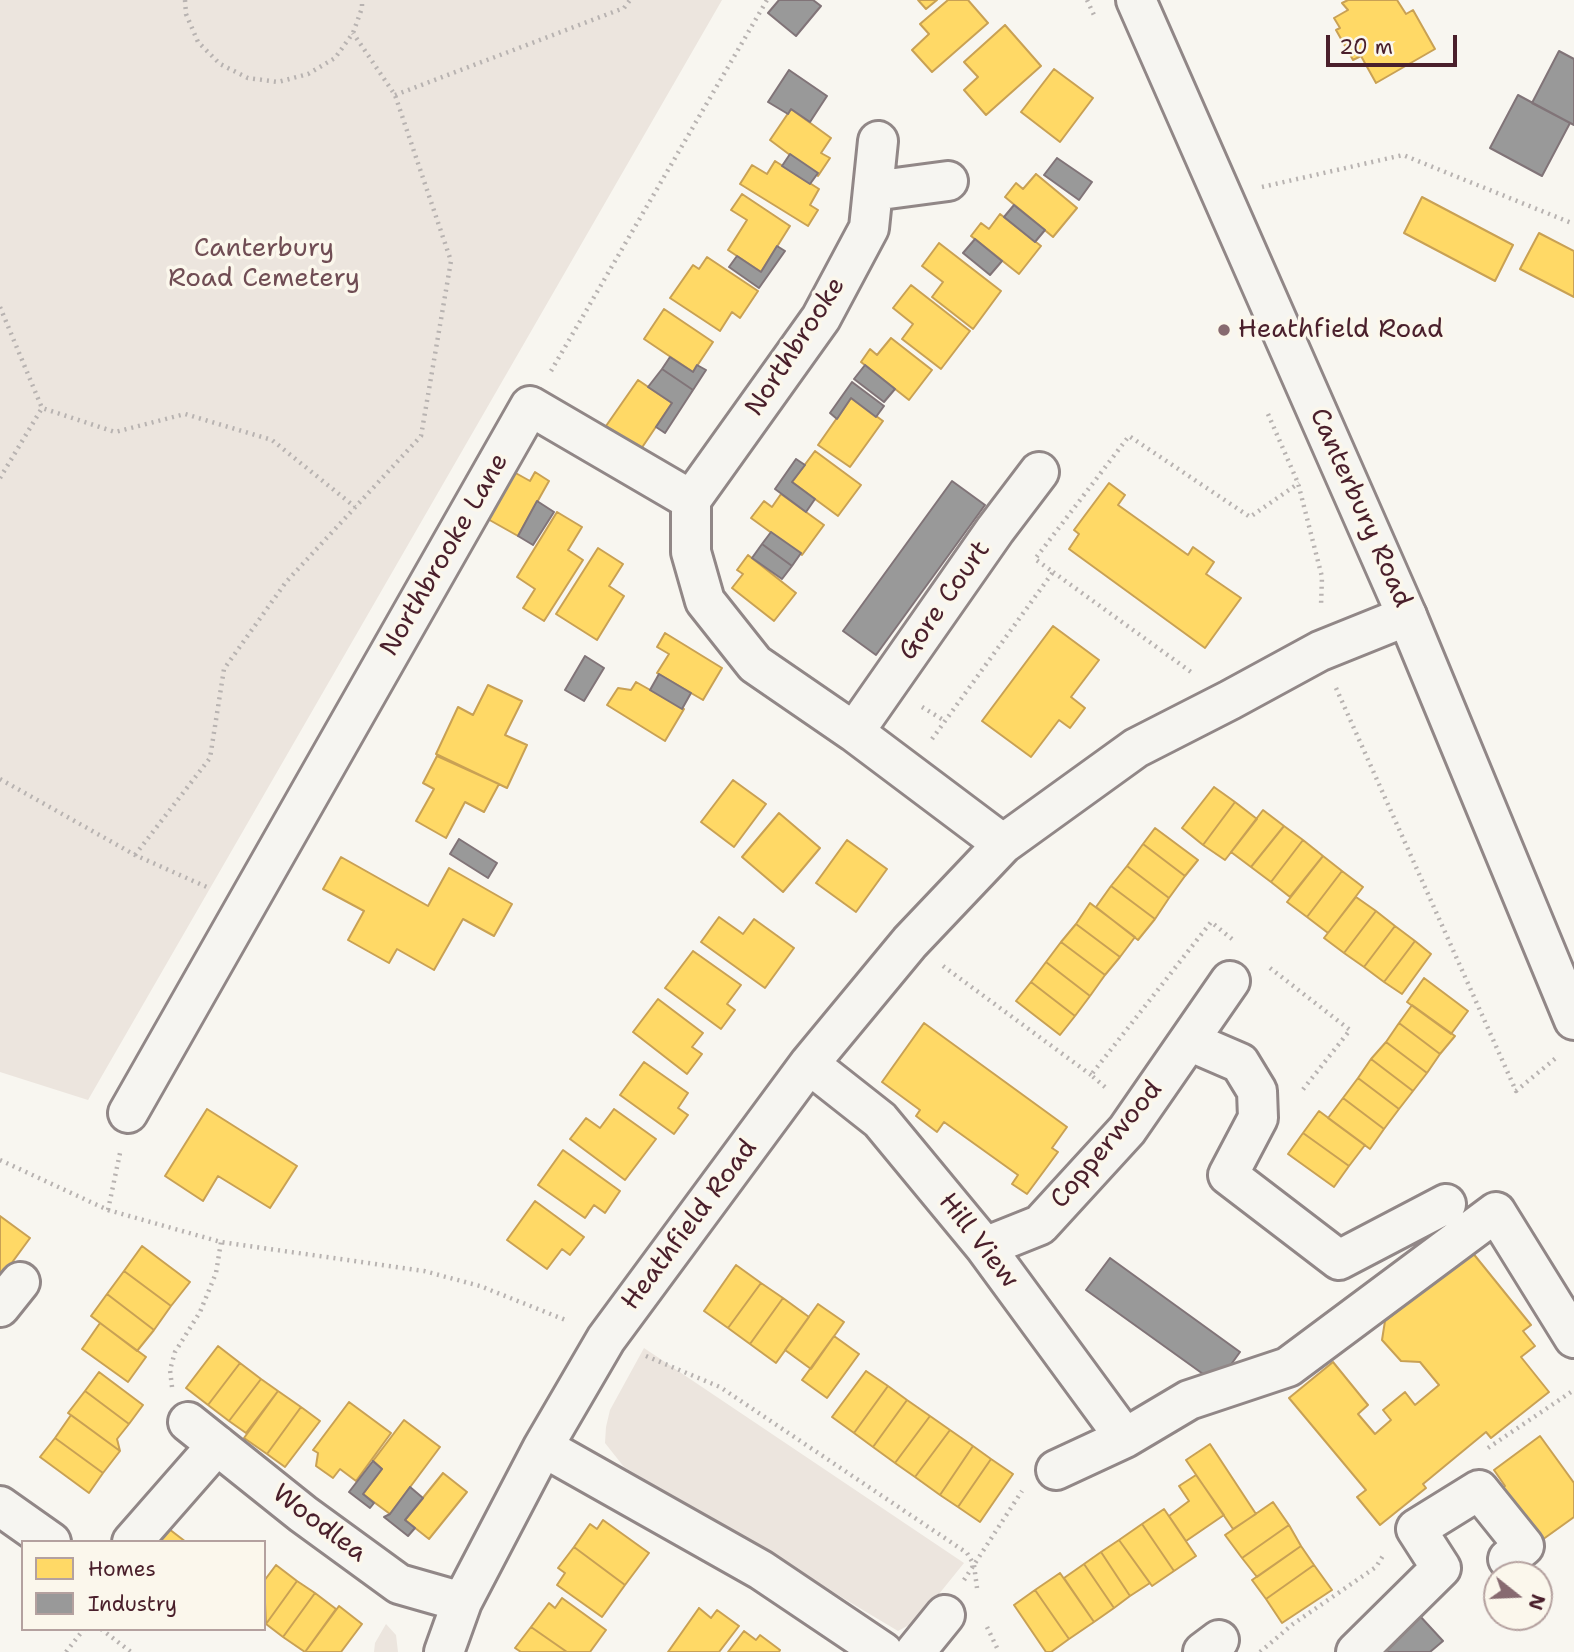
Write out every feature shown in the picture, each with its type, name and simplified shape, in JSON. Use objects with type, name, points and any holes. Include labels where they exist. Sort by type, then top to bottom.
[{"type":"street","name":"Canterbury Road","points":[[1136,0],[1407,616],[1569,1035]]},
{"type":"street","name":"Northbrooke","points":[[691,500],[821,318],[869,228],[878,141]]},
{"type":"street","points":[[873,191],[948,181]]},
{"type":"street","points":[[530,406],[691,500],[691,552],[705,601],[755,664],[854,732],[1003,844]]},
{"type":"street","name":"Northbrooke Lane","points":[[128,1113],[530,406]]},
{"type":"street","name":"Gore Court","points":[[854,732],[995,530],[1039,472]]},
{"type":"street","name":"Heathfield Road","points":[[444,1652],[462,1602],[543,1447],[606,1339],[809,1064],[910,942],[1003,844],[1136,748],[1320,651],[1407,616]]},
{"type":"street","name":"Copperwood","points":[[985,1247],[1040,1225],[1127,1130],[1230,981]]},
{"type":"street","points":[[1189,1041],[1240,1063],[1258,1091],[1258,1118],[1228,1175],[1339,1260],[1446,1204]]},
{"type":"street","name":"Hill View","points":[[809,1064],[880,1120],[985,1247],[1125,1438]]},
{"type":"street","points":[[1056,1470],[1125,1438],[1189,1400],[1288,1367],[1496,1212],[1574,1338]]},
{"type":"street","points":[[133,1540],[203,1434]]},
{"type":"street","name":"Woodlea","points":[[203,1434],[303,1514],[399,1584],[462,1602]]},
{"type":"street","points":[[543,1447],[761,1570],[883,1652]]},
{"type":"street","points":[[1356,1652],[1441,1568],[1416,1529],[1479,1490],[1524,1546],[1508,1559]]},
{"type":"street","points":[[0,1506],[48,1540]]},
{"type":"street","points":[[915,1652],[945,1615]]},
{"type":"path","points":[[185,0],[186,14],[198,42],[220,64],[248,78],[278,82],[308,74],[335,58],[353,33],[362,8],[362,0]]},
{"type":"path","points":[[395,95],[624,8],[630,0]]},
{"type":"path","points":[[530,406],[767,0]]},
{"type":"path","points":[[1087,0],[1098,24]]},
{"type":"path","points":[[135,855],[210,758],[224,669],[286,582],[421,436],[452,261],[395,95],[353,33]]},
{"type":"path","points":[[1223,196],[1403,155],[1574,224]]},
{"type":"path","points":[[0,307],[42,408],[115,432],[185,414],[272,440],[355,507]]},
{"type":"path","points":[[0,478],[42,408]]},
{"type":"path","points":[[1267,410],[1298,483],[1322,577],[1320,651],[1516,1091],[1569,1035]]},
{"type":"path","points":[[1230,700],[1035,559],[1129,436],[1250,517],[1298,483],[1342,465]]},
{"type":"path","points":[[907,774],[1053,572]]},
{"type":"path","points":[[0,779],[135,855],[244,906]]},
{"type":"path","points":[[910,942],[1091,1075]]},
{"type":"path","points":[[108,1210],[128,1113]]},
{"type":"path","points":[[0,1160],[108,1210],[221,1242],[435,1274],[480,1286],[573,1323],[720,1387],[967,1553],[974,1565]]},
{"type":"path","points":[[203,1434],[177,1407],[170,1370],[175,1352],[200,1312],[216,1273],[221,1242]]},
{"type":"path","points":[[945,1615],[948,1604],[1040,1463],[1056,1470]]},
{"type":"path","points":[[66,1652],[82,1631]]},
{"type":"path","points":[[104,1631],[131,1652]]},
{"type":"green space","name":"Canterbury Road Cemetery","points":[[0,0],[722,0],[88,1100],[0,1072]]},
{"type":"green space","points":[[644,1348],[964,1563],[918,1620],[898,1631],[624,1467],[605,1443],[606,1427],[610,1410]]},
{"type":"green space","points":[[386,1624],[396,1635],[398,1652],[374,1652],[375,1643]]},
{"type":"building: Homes","points":[[918,0],[937,0],[926,9]]},
{"type":"building: Homes","points":[[948,0],[968,0],[988,23],[932,72],[912,50],[929,34],[920,24]]},
{"type":"building: Homes","points":[[1348,0],[1397,0],[1406,14],[1413,10],[1435,49],[1376,83],[1361,56],[1353,60],[1336,30],[1340,28],[1334,18],[1348,10],[1342,3]]},
{"type":"building: Homes","points":[[1005,25],[1041,66],[986,115],[964,90],[978,77],[964,62]]},
{"type":"building: Homes","points":[[1054,69],[1093,98],[1060,142],[1021,112]]},
{"type":"building: Homes","points":[[791,109],[831,138],[821,153],[830,158],[818,176],[770,140]]},
{"type":"building: Homes","points":[[775,161],[819,189],[810,205],[818,210],[808,226],[740,184],[752,165],[767,174]]},
{"type":"building: Homes","points":[[1036,174],[1077,208],[1053,237],[1005,197],[1016,183],[1023,189]]},
{"type":"building: Homes","points":[[742,194],[790,226],[761,272],[728,250],[747,220],[731,210]]},
{"type":"building: Homes","points":[[1422,197],[1513,245],[1495,281],[1404,233]]},
{"type":"building: Homes","points":[[1000,214],[1041,246],[1019,274],[971,236],[981,223],[989,229]]},
{"type":"building: Homes","points":[[1539,233],[1574,251],[1574,297],[1520,269]]},
{"type":"building: Homes","points":[[939,243],[1001,291],[973,329],[932,297],[943,282],[922,266]]},
{"type":"building: Homes","points":[[707,257],[758,291],[740,318],[732,312],[720,331],[670,298],[693,265],[699,269]]},
{"type":"building: Homes","points":[[911,285],[970,331],[941,369],[902,339],[913,324],[893,308]]},
{"type":"building: Homes","points":[[664,309],[713,342],[693,372],[644,339]]},
{"type":"building: Homes","points":[[891,338],[932,370],[909,400],[861,362],[870,349],[877,355]]},
{"type":"building: Homes","points":[[638,380],[672,403],[641,449],[606,426]]},
{"type":"building: Homes","points":[[851,398],[883,421],[850,467],[818,445]]},
{"type":"building: Homes","points":[[815,451],[861,485],[838,516],[792,482]]},
{"type":"building: Homes","points":[[512,471],[530,481],[535,472],[549,481],[518,536],[486,518]]},
{"type":"building: Homes","points":[[1109,483],[1125,495],[1118,505],[1188,555],[1193,547],[1214,562],[1206,574],[1241,598],[1205,648],[1069,549],[1079,534],[1074,530]]},
{"type":"building: Homes","points":[[781,494],[824,525],[802,555],[751,518],[764,501],[772,507]]},
{"type":"building: Homes","points":[[557,512],[582,527],[568,550],[583,560],[544,621],[523,608],[535,589],[517,577]]},
{"type":"building: Homes","points":[[598,548],[623,564],[609,586],[624,596],[597,640],[556,614]]},
{"type":"building: Homes","points":[[748,555],[796,593],[774,621],[732,588],[743,574],[737,570]]},
{"type":"building: Homes","points":[[1053,626],[1099,660],[1071,697],[1085,708],[1070,728],[1059,720],[1031,757],[982,721]]},
{"type":"building: Homes","points":[[665,633],[722,668],[703,700],[657,673],[669,654],[657,647]]},
{"type":"building: Homes","points":[[636,682],[684,709],[665,741],[607,705],[618,688],[631,690]]},
{"type":"building: Homes","points":[[488,685],[522,701],[505,735],[527,745],[507,788],[436,754],[458,707],[473,715]]},
{"type":"building: Homes","points":[[437,756],[499,784],[484,812],[465,802],[446,838],[416,821],[434,789],[423,783]]},
{"type":"building: Homes","points":[[733,780],[766,804],[734,847],[701,822]]},
{"type":"building: Homes","points":[[1214,787],[1235,802],[1203,845],[1182,828]]},
{"type":"building: Homes","points":[[1235,802],[1257,819],[1225,860],[1203,845]]},
{"type":"building: Homes","points":[[1263,810],[1284,826],[1251,867],[1231,852]]},
{"type":"building: Homes","points":[[779,813],[820,848],[783,892],[742,857]]},
{"type":"building: Homes","points":[[1284,826],[1303,840],[1271,882],[1251,867]]},
{"type":"building: Homes","points":[[1155,828],[1198,860],[1185,876],[1143,844]]},
{"type":"building: Homes","points":[[847,840],[887,869],[856,912],[816,883]]},
{"type":"building: Homes","points":[[1303,840],[1323,856],[1290,897],[1271,882]]},
{"type":"building: Homes","points":[[1143,844],[1185,876],[1169,898],[1127,866]]},
{"type":"building: Homes","points":[[1323,856],[1342,871],[1307,917],[1287,902]]},
{"type":"building: Homes","points":[[341,857],[428,906],[449,868],[512,904],[494,936],[463,919],[434,970],[397,949],[389,963],[348,940],[364,911],[323,889]]},
{"type":"building: Homes","points":[[1127,866],[1169,898],[1155,919],[1111,886]]},
{"type":"building: Homes","points":[[1342,871],[1363,887],[1328,933],[1307,917]]},
{"type":"building: Homes","points":[[1111,886],[1155,919],[1138,940],[1096,907]]},
{"type":"building: Homes","points":[[1356,897],[1376,911],[1344,953],[1324,938]]},
{"type":"building: Homes","points":[[1090,903],[1135,937],[1120,957],[1076,924]]},
{"type":"building: Homes","points":[[1376,911],[1395,926],[1364,967],[1344,953]]},
{"type":"building: Homes","points":[[719,917],[743,934],[754,919],[794,948],[765,988],[701,942]]},
{"type":"building: Homes","points":[[1076,924],[1120,957],[1105,975],[1061,942]]},
{"type":"building: Homes","points":[[1395,926],[1415,941],[1384,982],[1364,967]]},
{"type":"building: Homes","points":[[1415,941],[1431,954],[1402,994],[1384,982]]},
{"type":"building: Homes","points":[[1061,942],[1105,975],[1090,996],[1046,962]]},
{"type":"building: Homes","points":[[693,951],[741,985],[727,1004],[735,1010],[721,1029],[665,988]]},
{"type":"building: Homes","points":[[1046,962],[1090,996],[1075,1016],[1031,982]]},
{"type":"building: Homes","points":[[1424,978],[1468,1011],[1451,1034],[1407,1002]]},
{"type":"building: Homes","points":[[1031,982],[1075,1016],[1060,1035],[1016,1001]]},
{"type":"building: Homes","points":[[658,999],[703,1033],[692,1047],[702,1054],[687,1074],[633,1032]]},
{"type":"building: Homes","points":[[1412,1005],[1455,1036],[1440,1054],[1399,1023]]},
{"type":"building: Homes","points":[[924,1023],[1067,1127],[1052,1148],[1058,1152],[1027,1194],[1012,1184],[1018,1175],[944,1122],[937,1132],[916,1116],[920,1110],[882,1082]]},
{"type":"building: Homes","points":[[1399,1023],[1440,1054],[1427,1073],[1386,1042]]},
{"type":"building: Homes","points":[[1386,1042],[1427,1073],[1413,1091],[1371,1059]]},
{"type":"building: Homes","points":[[1371,1059],[1413,1091],[1399,1109],[1358,1078]]},
{"type":"building: Homes","points":[[644,1062],[688,1093],[678,1108],[688,1115],[674,1134],[620,1095]]},
{"type":"building: Homes","points":[[1358,1078],[1399,1109],[1384,1129],[1343,1098]]},
{"type":"building: Homes","points":[[1343,1098],[1384,1129],[1370,1149],[1328,1118]]},
{"type":"building: Homes","points":[[207,1109],[297,1166],[270,1208],[218,1176],[203,1201],[165,1176]]},
{"type":"building: Homes","points":[[614,1109],[656,1139],[625,1180],[570,1139],[586,1118],[600,1128]]},
{"type":"building: Homes","points":[[1319,1111],[1365,1145],[1349,1166],[1303,1133]]},
{"type":"building: Homes","points":[[1303,1133],[1349,1166],[1334,1187],[1288,1154]]},
{"type":"building: Homes","points":[[563,1150],[620,1191],[605,1213],[594,1205],[585,1218],[538,1185]]},
{"type":"building: Homes","points":[[535,1201],[584,1237],[570,1255],[562,1249],[547,1269],[507,1240]]},
{"type":"building: Homes","points":[[0,1216],[30,1238],[0,1279]]},
{"type":"building: Homes","points":[[142,1246],[190,1282],[171,1306],[124,1271]]},
{"type":"building: Homes","points":[[1472,1252],[1531,1325],[1523,1331],[1535,1346],[1521,1357],[1549,1392],[1491,1438],[1486,1432],[1423,1484],[1426,1488],[1380,1525],[1357,1497],[1366,1490],[1289,1398],[1333,1362],[1368,1405],[1358,1414],[1375,1434],[1391,1420],[1383,1410],[1405,1392],[1415,1405],[1439,1385],[1420,1362],[1401,1361],[1382,1340],[1385,1321]]},
{"type":"building: Homes","points":[[736,1265],[761,1283],[728,1328],[704,1311]]},
{"type":"building: Homes","points":[[124,1271],[171,1306],[154,1330],[107,1294]]},
{"type":"building: Homes","points":[[761,1283],[783,1298],[750,1344],[728,1328]]},
{"type":"building: Homes","points":[[107,1294],[154,1330],[137,1351],[91,1316]]},
{"type":"building: Homes","points":[[783,1298],[809,1317],[776,1363],[750,1344]]},
{"type":"building: Homes","points":[[818,1304],[844,1322],[811,1369],[785,1350]]},
{"type":"building: Homes","points":[[100,1323],[146,1357],[128,1382],[82,1349]]},
{"type":"building: Homes","points":[[834,1336],[859,1354],[827,1398],[802,1380]]},
{"type":"building: Homes","points":[[218,1346],[240,1363],[208,1405],[186,1388]]},
{"type":"building: Homes","points":[[240,1363],[261,1379],[229,1421],[208,1405]]},
{"type":"building: Homes","points":[[866,1371],[888,1386],[854,1433],[832,1417]]},
{"type":"building: Homes","points":[[99,1372],[143,1405],[129,1424],[85,1391]]},
{"type":"building: Homes","points":[[261,1379],[278,1391],[246,1433],[229,1421]]},
{"type":"building: Homes","points":[[888,1386],[907,1400],[873,1447],[854,1433]]},
{"type":"building: Homes","points":[[85,1391],[129,1424],[117,1439],[120,1451],[68,1413]]},
{"type":"building: Homes","points":[[278,1391],[301,1407],[267,1454],[244,1438]]},
{"type":"building: Homes","points":[[907,1400],[930,1416],[895,1463],[873,1447]]},
{"type":"building: Homes","points":[[349,1402],[391,1433],[356,1481],[340,1469],[333,1478],[316,1466],[318,1453],[313,1450]]},
{"type":"building: Homes","points":[[301,1407],[320,1421],[285,1467],[267,1454]]},
{"type":"building: Homes","points":[[71,1415],[120,1451],[103,1473],[55,1438]]},
{"type":"building: Homes","points":[[930,1416],[950,1430],[915,1477],[895,1463]]},
{"type":"building: Homes","points":[[404,1420],[440,1447],[390,1514],[363,1494],[382,1469],[373,1461]]},
{"type":"building: Homes","points":[[950,1430],[973,1446],[940,1495],[915,1477]]},
{"type":"building: Homes","points":[[1540,1436],[1574,1483],[1574,1517],[1542,1540],[1530,1523],[1498,1491],[1505,1486],[1494,1470]]},
{"type":"building: Homes","points":[[55,1438],[103,1473],[89,1493],[40,1457]]},
{"type":"building: Homes","points":[[1210,1444],[1256,1514],[1233,1529],[1186,1460]]},
{"type":"building: Homes","points":[[973,1446],[991,1459],[958,1507],[940,1495]]},
{"type":"building: Homes","points":[[991,1459],[1013,1474],[980,1522],[958,1507]]},
{"type":"building: Homes","points":[[443,1473],[467,1492],[429,1539],[405,1520]]},
{"type":"building: Homes","points":[[1196,1475],[1224,1515],[1186,1541],[1169,1516],[1189,1501],[1179,1486]]},
{"type":"building: Homes","points":[[1273,1502],[1289,1525],[1242,1558],[1225,1535]]},
{"type":"building: Homes","points":[[1164,1509],[1196,1556],[1174,1571],[1142,1524]]},
{"type":"building: Homes","points":[[603,1520],[649,1553],[625,1585],[574,1547],[590,1524],[597,1529]]},
{"type":"building: Homes","points":[[1142,1524],[1174,1571],[1152,1586],[1119,1540]]},
{"type":"building: Homes","points":[[1289,1525],[1301,1546],[1257,1577],[1242,1558]]},
{"type":"building: Homes","points":[[169,1529],[183,1540],[161,1540]]},
{"type":"building: Homes","points":[[1119,1540],[1150,1583],[1130,1596],[1101,1552]]},
{"type":"building: Homes","points":[[1301,1546],[1314,1565],[1266,1599],[1252,1580]]},
{"type":"building: Homes","points":[[574,1547],[625,1585],[602,1617],[557,1585],[565,1573],[558,1568]]},
{"type":"building: Homes","points":[[1101,1552],[1130,1596],[1114,1608],[1084,1564]]},
{"type":"building: Homes","points":[[1084,1564],[1114,1608],[1094,1622],[1064,1578]]},
{"type":"building: Homes","points":[[276,1565],[297,1581],[266,1624],[266,1578]]},
{"type":"building: Homes","points":[[1314,1565],[1332,1590],[1282,1623],[1266,1599]]},
{"type":"building: Homes","points":[[1060,1573],[1094,1622],[1069,1639],[1035,1590]]},
{"type":"building: Homes","points":[[297,1581],[315,1593],[283,1637],[266,1624]]},
{"type":"building: Homes","points":[[1035,1590],[1069,1639],[1051,1652],[1046,1652],[1014,1605]]},
{"type":"building: Homes","points":[[315,1593],[336,1609],[305,1652],[283,1637]]},
{"type":"building: Homes","points":[[562,1598],[606,1630],[590,1652],[567,1652],[531,1627],[549,1603],[555,1608]]},
{"type":"building: Homes","points":[[339,1606],[362,1624],[341,1652],[305,1652]]},
{"type":"building: Homes","points":[[699,1608],[711,1618],[717,1610],[739,1626],[719,1652],[668,1652]]},
{"type":"building: Homes","points":[[531,1627],[567,1652],[521,1652],[515,1648]]},
{"type":"building: Homes","points":[[744,1631],[756,1640],[760,1635],[780,1650],[779,1652],[728,1652]]},
{"type":"building: Industry","points":[[779,0],[813,0],[821,6],[796,36],[768,13]]},
{"type":"building: Industry","points":[[1559,51],[1574,59],[1574,125],[1532,103]]},
{"type":"building: Industry","points":[[789,70],[827,96],[810,122],[791,109],[788,114],[768,102]]},
{"type":"building: Industry","points":[[1518,95],[1570,123],[1542,176],[1490,148]]},
{"type":"building: Industry","points":[[790,154],[818,173],[810,184],[782,166]]},
{"type":"building: Industry","points":[[1057,158],[1092,182],[1079,200],[1044,175]]},
{"type":"building: Industry","points":[[1014,205],[1045,230],[1035,242],[1004,217]]},
{"type":"building: Industry","points":[[975,239],[1002,261],[990,275],[963,253]]},
{"type":"building: Industry","points":[[777,246],[785,251],[759,288],[729,267],[737,256],[761,272]]},
{"type":"building: Industry","points":[[670,357],[693,372],[697,365],[706,370],[693,390],[662,369]]},
{"type":"building: Industry","points":[[865,365],[895,389],[884,402],[854,379]]},
{"type":"building: Industry","points":[[662,369],[693,390],[665,433],[656,427],[672,403],[648,387]]},
{"type":"building: Industry","points":[[852,382],[884,406],[876,417],[851,398],[837,419],[830,413]]},
{"type":"building: Industry","points":[[796,459],[805,465],[792,482],[815,499],[806,512],[775,489]]},
{"type":"building: Industry","points":[[952,481],[985,505],[876,655],[843,631]]},
{"type":"building: Industry","points":[[537,501],[554,512],[533,545],[518,536]]},
{"type":"building: Industry","points":[[771,532],[801,553],[792,566],[762,544]]},
{"type":"building: Industry","points":[[762,544],[792,566],[782,579],[752,558]]},
{"type":"building: Industry","points":[[585,656],[604,668],[584,701],[565,690]]},
{"type":"building: Industry","points":[[659,674],[691,693],[682,709],[650,690]]},
{"type":"building: Industry","points":[[459,839],[497,863],[488,878],[450,854]]},
{"type":"building: Industry","points":[[1110,1258],[1240,1352],[1217,1384],[1086,1290]]},
{"type":"building: Industry","points":[[373,1461],[382,1469],[363,1494],[374,1503],[370,1508],[349,1492]]},
{"type":"building: Industry","points":[[410,1487],[423,1498],[405,1520],[415,1528],[408,1536],[384,1517],[390,1514]]},
{"type":"building: Industry","points":[[1419,1615],[1443,1641],[1430,1652],[1380,1652]]},
{"type":"place","name":"Heathfield Road","points":[[1224,330]]}]
